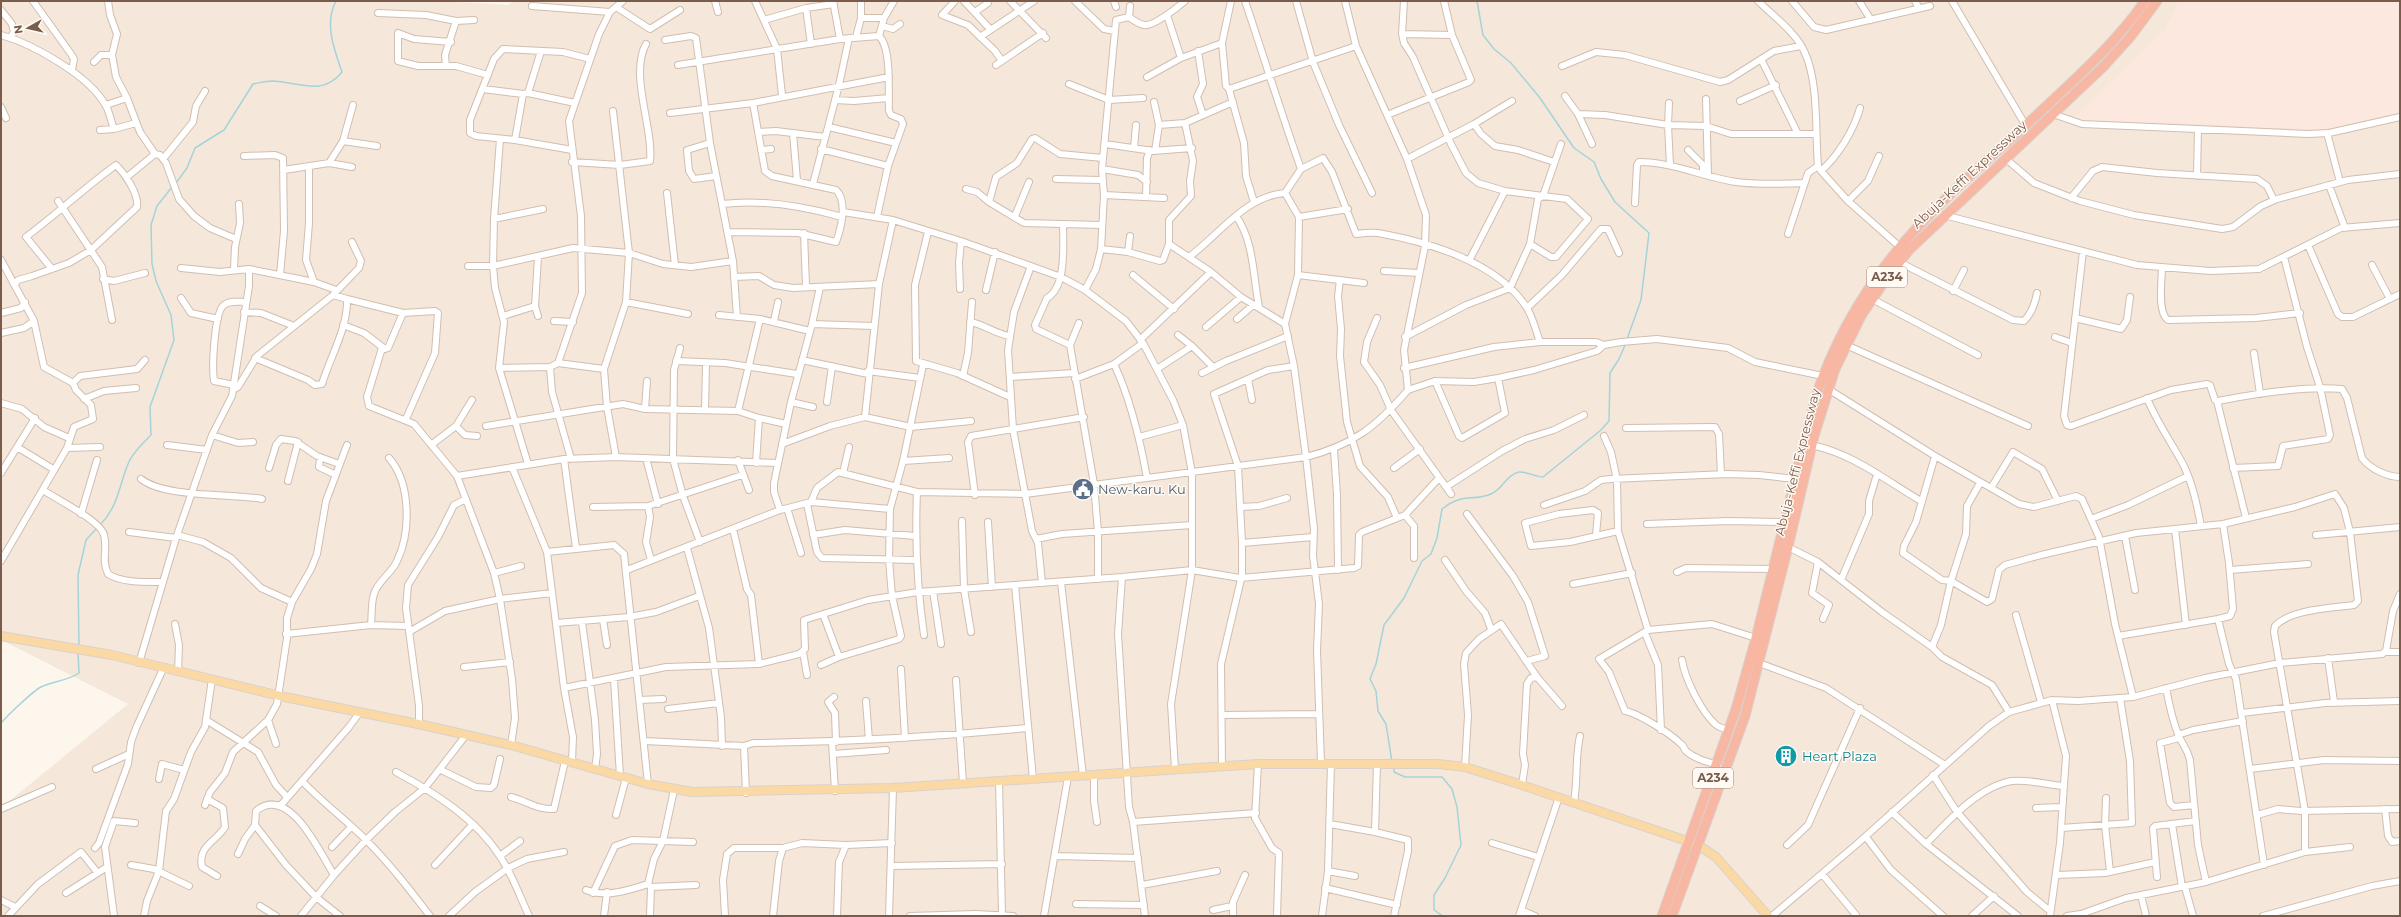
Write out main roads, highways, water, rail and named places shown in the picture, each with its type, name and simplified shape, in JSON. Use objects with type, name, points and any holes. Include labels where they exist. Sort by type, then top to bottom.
[{"type":"highway","name":"Abuja-Keffi Expressway","points":[[1672,916],[1730,730],[1756,638],[1784,522],[1823,376],[1850,318],[1900,247],[1935,210],[2026,126],[2115,40],[2145,1]]},
{"type":"highway","name":"Abuja-Keffi Expressway","points":[[1662,916],[1694,844],[1745,716],[1812,445],[1828,389],[1846,345],[1872,299],[1899,262],[1944,216],[2118,51],[2157,1]]},
{"type":"main road","points":[[1,636],[106,654],[163,669],[212,679],[280,696],[419,724],[511,745],[648,784],[674,790],[692,792],[834,791],[1258,764],[1390,762],[1465,767],[1574,802],[1694,844],[1716,857],[1768,916]]},
{"type":"waterway","points":[[176,183],[187,168],[195,148],[224,130],[253,84],[272,81],[318,86],[334,80],[342,72],[333,45],[331,27],[332,9],[336,1]]},
{"type":"waterway","points":[[1477,1],[1483,35],[1494,49],[1511,63],[1540,98],[1574,148],[1594,162],[1601,179],[1615,202],[1649,233],[1641,300],[1627,339]]},
{"type":"waterway","points":[[100,525],[111,511],[132,456],[151,435],[150,407],[174,340],[171,315],[156,281],[152,264],[151,225],[157,206],[172,187]]},
{"type":"waterway","points":[[1392,762],[1386,724],[1378,711],[1376,691],[1370,679],[1376,664],[1384,625],[1404,598],[1422,561],[1431,554],[1437,538],[1442,509],[1462,499],[1491,494],[1499,489],[1511,476],[1519,472],[1543,477],[1601,430],[1609,421],[1610,373],[1619,359],[1626,343]]},
{"type":"waterway","points":[[79,646],[78,575],[86,540],[97,528]]},
{"type":"waterway","points":[[1,723],[37,689],[70,678],[79,673],[78,652]]},
{"type":"waterway","points":[[1394,768],[1394,772],[1405,777],[1442,777],[1452,789],[1457,807],[1461,845],[1445,878],[1434,895],[1434,910],[1443,916]]},
{"type":"place","name":"New-karu. Ku","points":[[1083,489]]},
{"type":"place","name":"Heart Plaza","points":[[1786,756]]}]
